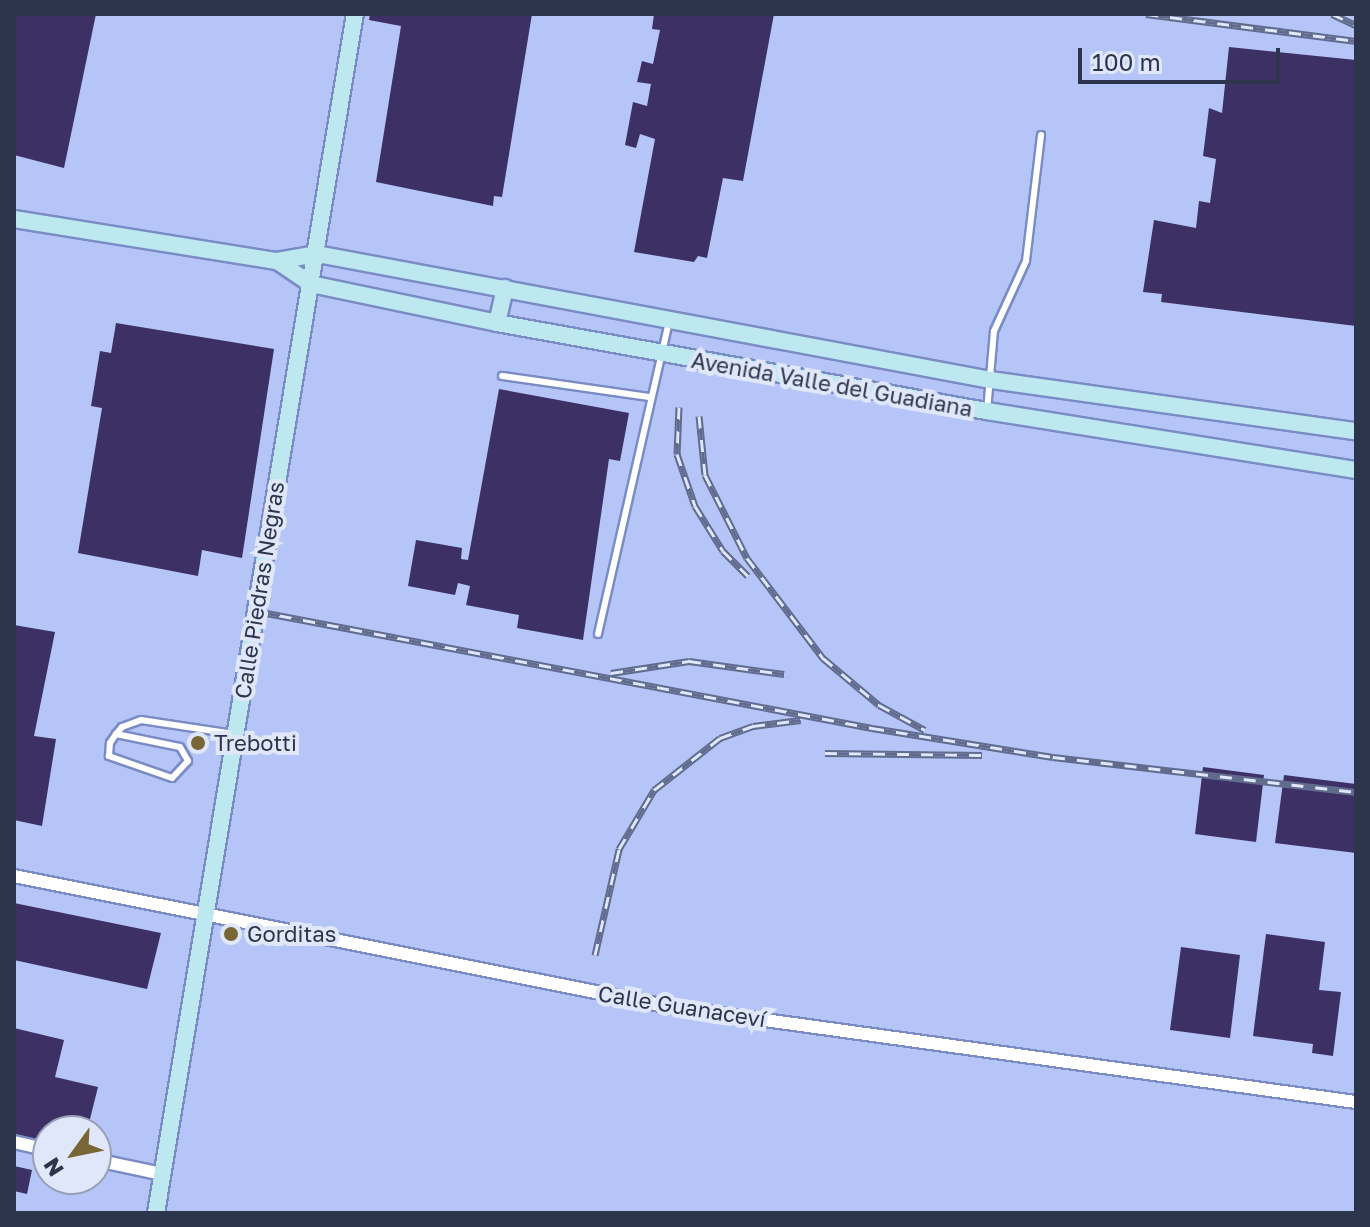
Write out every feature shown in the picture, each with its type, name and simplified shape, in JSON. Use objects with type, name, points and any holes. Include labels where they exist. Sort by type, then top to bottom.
[{"type":"main road","name":"Calle Piedras Negras","points":[[156,1213],[355,14]]},
{"type":"main road","points":[[14,219],[277,261],[317,254]]},
{"type":"main road","name":"Avenida Valle del Guadiana","points":[[317,254],[669,317],[991,380],[1356,431]]},
{"type":"main road","points":[[277,261],[311,284]]},
{"type":"main road","name":"Avenida Valle del Guadiana","points":[[311,284],[660,354],[987,411],[1356,470]]},
{"type":"main road","points":[[497,323],[505,288]]},
{"type":"street","name":"Calle Guanaceví","points":[[14,876],[207,917],[671,1007],[1356,1102]]},
{"type":"street","points":[[112,1163],[162,1174]]},
{"type":"lane","points":[[987,411],[994,331],[1026,261],[1041,135]]},
{"type":"lane","points":[[598,634],[669,317]]},
{"type":"lane","points":[[502,376],[650,397]]},
{"type":"lane","points":[[116,734],[180,747],[188,761],[172,778],[123,765],[109,756],[116,734],[129,721],[141,720],[234,734]]},
{"type":"building","points":[[14,14],[96,14],[64,168],[14,155]]},
{"type":"building","points":[[370,14],[532,14],[502,197],[494,196],[493,206],[376,182],[401,26],[369,20]]},
{"type":"building","points":[[654,14],[774,14],[743,181],[723,178],[707,258],[698,256],[694,262],[634,252],[655,139],[640,134],[636,148],[625,145],[633,102],[647,106],[651,84],[637,82],[642,61],[653,64],[660,30],[652,29]]},
{"type":"building","points":[[1229,47],[1356,60],[1356,326],[1161,302],[1162,294],[1143,292],[1154,220],[1196,228],[1199,201],[1210,203],[1216,159],[1203,156],[1209,108],[1222,113]]},
{"type":"building","points":[[116,323],[274,349],[242,558],[202,550],[198,576],[78,553],[102,408],[91,406],[100,351],[111,353]]},
{"type":"building","points":[[499,389],[629,413],[620,461],[609,459],[583,640],[517,628],[519,615],[466,605],[470,586],[458,583],[455,595],[408,586],[416,540],[462,548],[461,559],[468,560]]},
{"type":"building","points":[[14,625],[55,632],[34,736],[56,739],[42,826],[14,820]]},
{"type":"building","points":[[1203,767],[1264,775],[1256,842],[1195,834]]},
{"type":"building","points":[[1284,775],[1356,784],[1356,853],[1275,843]]},
{"type":"building","points":[[14,903],[161,933],[147,989],[14,960]]},
{"type":"building","points":[[1266,934],[1325,942],[1319,990],[1341,992],[1333,1056],[1312,1053],[1313,1044],[1253,1036]]},
{"type":"building","points":[[1181,947],[1240,955],[1230,1038],[1170,1030]]},
{"type":"building","points":[[14,1028],[64,1040],[55,1077],[98,1087],[91,1115],[32,1115],[32,1140],[14,1136]]},
{"type":"building","points":[[14,1166],[32,1170],[27,1194],[14,1191]]},
{"type":"railway","points":[[1146,14],[1356,41]]},
{"type":"railway","points":[[1332,14],[1356,25]]},
{"type":"railway","points":[[679,407],[677,454],[695,506],[723,551],[748,576]]},
{"type":"railway","points":[[699,416],[705,475],[747,558],[823,658],[879,705],[925,730]]},
{"type":"railway","points":[[256,611],[872,728],[1053,757],[1356,792]]},
{"type":"railway","points":[[611,673],[689,661],[784,674]]},
{"type":"railway","points":[[595,955],[619,849],[654,790],[720,738],[753,726],[801,720]]},
{"type":"railway","points":[[825,753],[982,755]]},
{"type":"place","name":"Trebotti","points":[[198,743]]},
{"type":"place","name":"Gorditas","points":[[231,934]]}]
